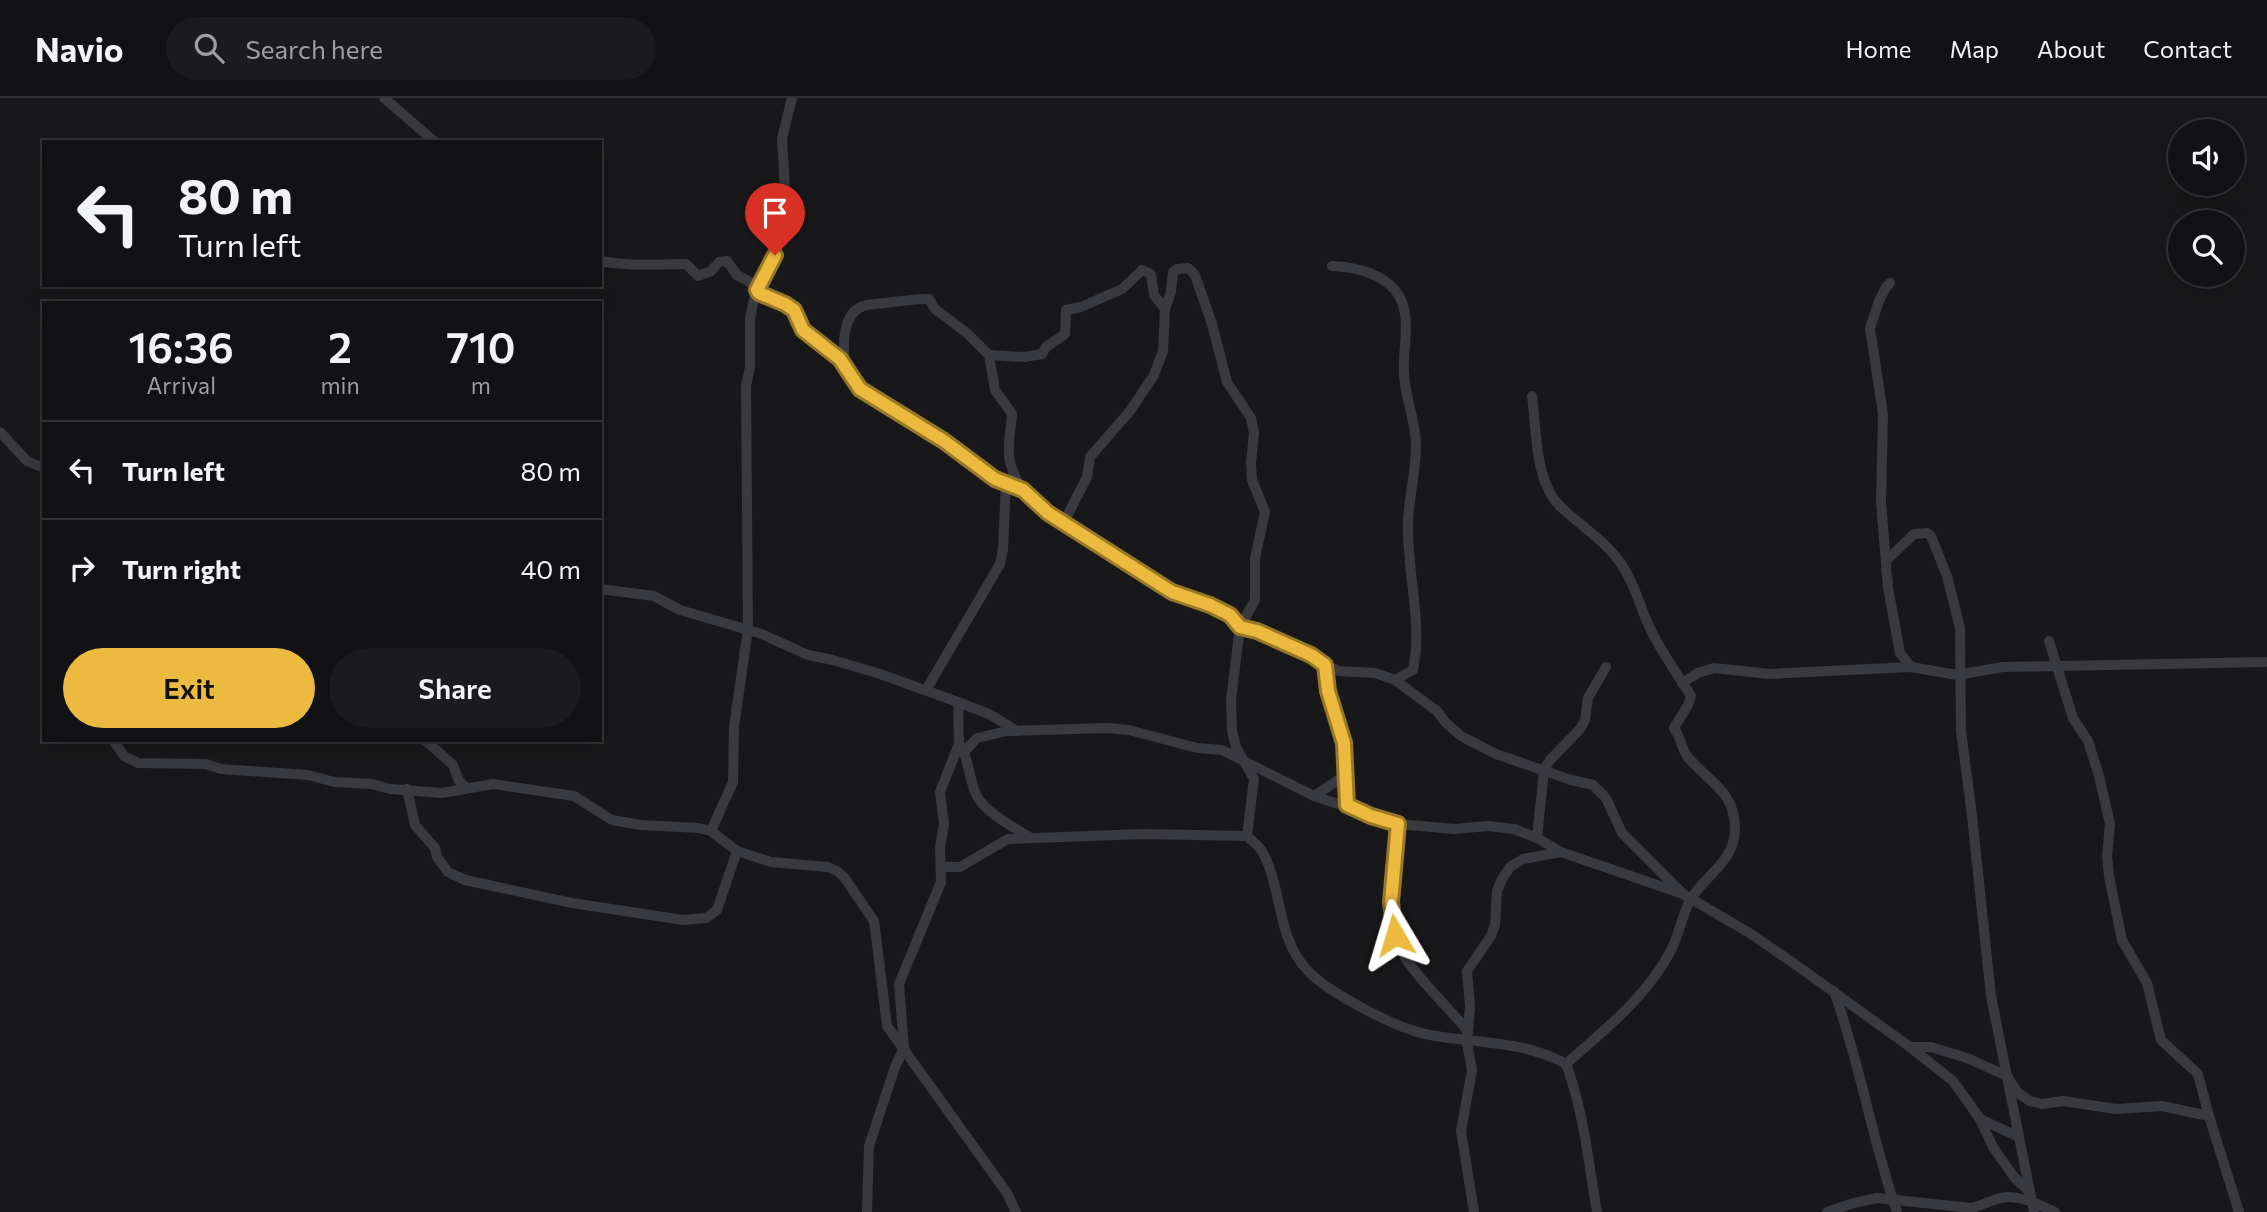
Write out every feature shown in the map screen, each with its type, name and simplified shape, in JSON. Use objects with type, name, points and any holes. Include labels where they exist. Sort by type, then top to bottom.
[{"type":"street","points":[[384,98],[433,140]]},
{"type":"street","points":[[711,831],[733,782],[734,727],[748,629],[746,386],[751,367],[750,320],[757,290],[775,255],[782,228],[785,189],[782,138],[792,98]]},
{"type":"street","points":[[602,261],[623,266],[686,264],[698,276],[711,271],[716,263],[725,260],[732,265],[737,275],[759,293],[794,310],[803,330],[832,352],[860,389],[944,441],[995,479],[1023,490],[1064,523],[1172,592],[1230,615],[1240,627],[1257,631],[1311,655],[1338,671],[1375,673],[1395,680],[1437,711],[1461,736],[1496,754],[1598,788],[1606,798],[1622,833],[1687,896]]},
{"type":"street","points":[[1332,266],[1363,270],[1394,289],[1403,307],[1406,321],[1404,375],[1416,432],[1408,527],[1415,623],[1413,670],[1395,680]]},
{"type":"street","points":[[1064,523],[1087,477],[1090,457],[1130,411],[1154,375],[1163,351],[1165,309],[1171,292],[1173,272],[1188,268],[1195,275],[1212,324],[1227,382],[1251,418],[1254,433],[1252,480],[1265,512],[1255,558],[1255,600],[1240,627],[1231,690],[1232,731],[1236,747],[1254,779],[1247,836]]},
{"type":"street","points":[[989,355],[1024,357],[1042,354],[1046,347],[1065,334],[1066,310],[1081,307],[1122,289],[1142,270],[1151,274],[1154,295],[1165,309]]},
{"type":"street","points":[[1890,283],[1879,301],[1870,328],[1883,414],[1881,490],[1888,587],[1898,645],[1903,660],[1911,667]]},
{"type":"street","points":[[845,366],[844,334],[852,316],[864,306],[929,299],[935,309],[967,333],[989,355],[995,390],[1012,414],[1008,439],[1010,469],[1023,490]]},
{"type":"street","points":[[1532,396],[1538,432],[1538,458],[1553,498],[1603,543],[1626,571],[1650,629],[1690,696],[1688,705],[1674,728],[1681,738],[1685,754],[1728,796],[1735,830],[1729,853],[1715,873],[1687,896],[1670,952],[1657,973],[1627,1008],[1566,1064]]},
{"type":"street","points":[[0,432],[27,461],[42,467]]},
{"type":"street","points":[[926,690],[1000,564],[1006,483]]},
{"type":"street","points":[[1886,561],[1914,534],[1927,533],[1933,538],[1947,576],[1960,628],[1961,732],[1991,996],[2032,1202]]},
{"type":"street","points":[[602,589],[654,596],[680,610],[748,629],[808,655],[880,674],[926,690],[989,714],[1017,731]]},
{"type":"street","points":[[2049,641],[2073,718],[2088,741],[2099,776],[2110,824],[2106,857],[2122,940],[2147,983],[2161,1040],[2199,1074],[2239,1212]]},
{"type":"street","points":[[1682,683],[1698,673],[1714,668],[1770,674],[1911,667],[1962,675],[2003,667],[2267,662]]},
{"type":"street","points":[[1325,665],[1328,691],[1344,743],[1347,805]]},
{"type":"street","points":[[1537,838],[1544,770],[1580,729],[1585,720],[1588,698],[1606,667]]},
{"type":"street","points":[[958,702],[962,748],[977,797],[995,815],[1029,837]]},
{"type":"street","points":[[867,1212],[869,1146],[904,1048],[899,984],[938,891],[944,824],[940,792],[962,748],[987,734],[1108,728],[1129,730],[1197,748],[1222,750],[1314,796],[1398,824],[1454,829],[1500,826],[1514,829],[1561,852],[1687,896],[1751,934],[1834,991],[1910,1046],[1952,1081],[1980,1119],[1993,1147],[2032,1202]]},
{"type":"street","points":[[114,742],[124,756],[138,762],[206,764],[221,769],[308,775],[334,782],[372,784],[390,789],[442,793],[493,784],[574,796],[612,820],[641,825],[699,828],[711,831],[737,851],[771,862],[828,867],[844,877],[874,921],[887,1026],[1007,1193],[1016,1212]]},
{"type":"street","points":[[427,742],[453,765],[459,781],[466,787]]},
{"type":"street","points":[[1314,796],[1346,775]]},
{"type":"street","points":[[407,789],[415,825],[435,848],[437,857],[448,872],[465,880],[572,904],[683,920],[706,918],[717,910],[737,851]]},
{"type":"street","points":[[1398,824],[1391,902],[1395,935],[1409,962],[1467,1035]]},
{"type":"street","points":[[941,867],[960,867],[1008,839],[1143,834],[1247,836],[1261,850],[1272,880],[1280,917],[1298,961],[1330,989],[1404,1029],[1427,1035],[1467,1035],[1527,1048],[1566,1064],[1576,1090],[1586,1133],[1597,1212]]},
{"type":"street","points":[[1474,1212],[1461,1131],[1472,1069],[1467,1035],[1470,1006],[1467,971],[1491,936],[1495,925],[1497,891],[1510,867],[1523,859],[1561,852]]},
{"type":"street","points":[[1834,991],[1843,1016],[1877,1150],[1897,1212]]},
{"type":"street","points":[[1910,1046],[1931,1047],[1967,1058],[2007,1076],[2018,1093],[2030,1101],[2042,1104],[2063,1101],[2116,1109],[2162,1106],[2209,1116]]},
{"type":"street","points":[[1980,1119],[2020,1137]]},
{"type":"street","points":[[1827,1212],[1877,1198],[1970,1208],[1983,1206],[1998,1198],[2015,1197],[2055,1212]]},
{"type":"route","points":[[775,255],[757,290],[794,310],[803,330],[840,359],[860,389],[944,441],[995,479],[1023,490],[1048,513],[1172,592],[1210,605],[1230,615],[1240,627],[1257,631],[1311,655],[1325,665],[1328,691],[1344,743],[1347,805],[1398,824],[1391,902],[1395,935]]}]
